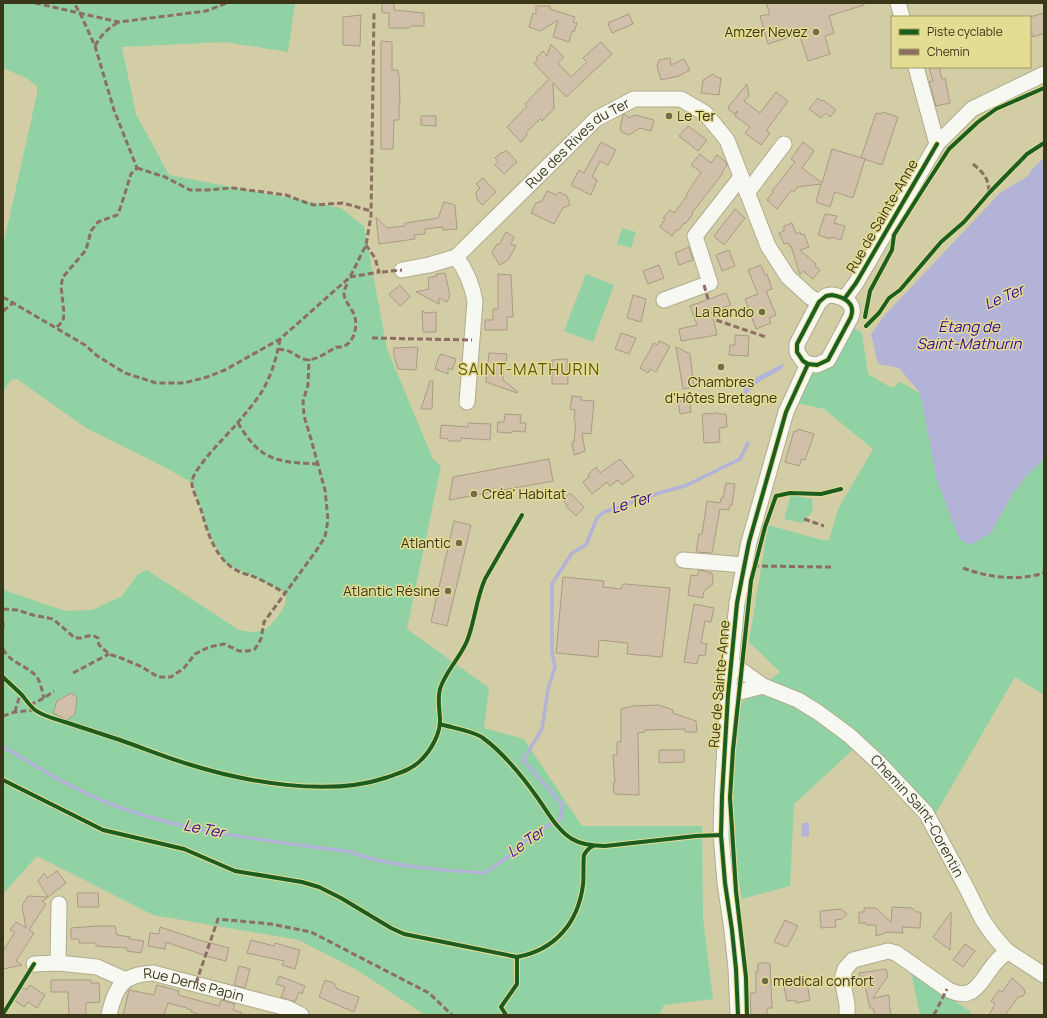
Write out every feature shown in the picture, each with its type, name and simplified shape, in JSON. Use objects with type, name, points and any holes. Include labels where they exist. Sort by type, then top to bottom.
[{"type":"street","points":[[898,3],[902,16]]},
{"type":"street","points":[[916,68],[937,144]]},
{"type":"street","name":"Rue de Sainte-Anne","points":[[845,298],[856,284],[937,144],[972,109],[1044,74]]},
{"type":"street","name":"Rue des Rives du Ter","points":[[402,270],[429,265],[456,257],[596,119],[634,99],[681,99],[705,113],[727,140],[768,246],[788,277],[810,297],[819,302]]},
{"type":"street","points":[[747,193],[784,144]]},
{"type":"street","points":[[664,300],[710,283],[695,236],[741,177]]},
{"type":"street","points":[[456,257],[462,264],[472,286],[475,301],[467,402]]},
{"type":"street","points":[[832,294],[845,298],[850,304],[853,312],[828,360],[817,365],[808,364],[803,361],[799,356],[797,344],[819,302],[826,296],[832,294]]},
{"type":"street","name":"Rue de Sainte-Anne","points":[[738,1015],[736,969],[725,883],[721,835],[728,695],[737,603],[754,522],[786,412],[808,364]]},
{"type":"street","points":[[683,560],[744,565]]},
{"type":"street","name":"Chemin Saint-Corentin","points":[[731,663],[763,686],[798,700],[831,721],[878,763],[926,813],[965,884],[982,919],[1007,951],[1044,975]]},
{"type":"street","points":[[728,695],[763,686]]},
{"type":"street","points":[[58,963],[59,904]]},
{"type":"street","points":[[847,1015],[847,1004],[842,979],[845,969],[853,960],[888,951],[896,953],[955,993],[963,994],[976,989],[996,962],[1007,951]]},
{"type":"street","points":[[34,964],[58,963],[97,967],[126,980]]},
{"type":"street","name":"Rue Denis Papin","points":[[109,1015],[112,1001],[118,988],[126,980],[142,973],[153,973],[287,1008],[301,1015]]},
{"type":"green space","points":[[3,3],[295,3],[288,52],[225,42],[122,47],[136,114],[169,175],[341,208],[364,226],[387,349],[433,459],[441,466],[407,629],[489,688],[484,728],[524,739],[582,826],[702,826],[703,918],[713,999],[664,1005],[659,1015],[425,1015],[357,970],[299,940],[153,915],[37,856],[3,894],[3,588],[7,591],[65,611],[92,610],[122,596],[138,574],[147,570],[239,630],[252,632],[258,632],[267,628],[281,612],[286,600],[283,591],[226,564],[210,536],[191,482],[155,462],[86,428],[17,379],[10,381],[3,393],[3,246],[37,94],[37,86],[26,78],[3,68]]},
{"type":"green space","points":[[622,228],[636,232],[631,248],[617,244]]},
{"type":"green space","points":[[586,274],[614,285],[593,342],[564,331]]},
{"type":"green space","points":[[852,327],[862,333],[868,374],[892,388],[900,382],[920,393],[926,420],[991,533],[1012,495],[1027,475],[1044,459],[1044,695],[1015,677],[935,815],[855,748],[794,804],[790,886],[742,899],[729,827],[740,704],[780,672],[749,642],[768,525],[822,540],[829,540],[838,509],[873,449],[824,409],[797,403],[812,369],[833,365]]},
{"type":"green space","points":[[791,495],[812,499],[813,511],[803,523],[784,519]]},
{"type":"green space","points":[[911,972],[971,1012],[970,1015],[920,1015]]},
{"type":"water","name":"Étang de Saint-Mathurin","points":[[1044,158],[1044,459],[1027,475],[1012,495],[991,533],[971,545],[959,539],[937,480],[920,393],[899,368],[878,364],[871,334],[884,316],[1000,193],[1028,176],[1032,169]]},
{"type":"water","points":[[784,363],[782,369],[756,385],[744,398],[739,397],[739,395],[744,391],[745,385],[750,384],[757,377]]},
{"type":"water","points":[[802,823],[809,823],[809,837],[801,836]]},
{"type":"building","points":[[382,3],[394,3],[394,10],[424,13],[424,26],[389,28],[389,13],[382,13]]},
{"type":"building","name":"Amzer Nevez","points":[[766,3],[863,3],[864,5],[829,16],[834,33],[825,36],[830,54],[808,61],[799,34],[768,44],[760,16],[770,14]]},
{"type":"building","points":[[536,6],[550,6],[550,9],[575,17],[573,22],[577,23],[574,32],[572,31],[569,42],[553,37],[558,20],[540,31],[529,27],[533,13],[536,14]]},
{"type":"building","points":[[1044,13],[1044,33],[1033,37],[1031,31],[1031,17]]},
{"type":"building","points":[[629,14],[633,24],[612,33],[608,23]]},
{"type":"building","points":[[361,15],[360,46],[343,45],[343,17]]},
{"type":"building","points":[[381,41],[392,42],[392,70],[398,70],[399,74],[399,120],[394,120],[393,149],[381,149]]},
{"type":"building","points":[[601,42],[612,54],[566,97],[553,83],[554,109],[542,121],[540,119],[526,133],[527,135],[521,142],[507,127],[527,106],[525,104],[549,79],[534,63],[538,60],[536,58],[543,51],[547,56],[551,44],[564,57],[558,63],[571,77],[587,62],[583,58]]},
{"type":"building","points":[[670,58],[671,65],[684,59],[690,70],[679,76],[661,80],[657,66],[659,60]]},
{"type":"building","points":[[929,68],[939,68],[942,79],[945,78],[950,103],[936,106],[929,82],[933,81]]},
{"type":"building","points":[[713,74],[716,77],[721,78],[719,95],[701,93],[703,80]]},
{"type":"building","points":[[747,84],[749,96],[744,101],[760,113],[776,92],[788,101],[766,131],[770,133],[761,145],[745,133],[750,127],[735,116],[738,112],[737,111],[735,114],[728,109]]},
{"type":"building","points":[[818,98],[836,110],[830,117],[826,113],[821,118],[809,109]]},
{"type":"building","points":[[882,112],[898,117],[882,165],[861,158],[876,113],[881,114]]},
{"type":"building","points":[[625,114],[629,118],[635,115],[654,120],[651,131],[640,128],[629,135],[622,132],[620,129],[623,115]]},
{"type":"building","points":[[421,116],[436,116],[436,126],[421,125]]},
{"type":"building","points":[[688,126],[707,140],[698,151],[679,136]]},
{"type":"building","points":[[601,142],[616,150],[608,165],[600,161],[592,177],[597,180],[591,195],[571,185],[579,170],[584,173]]},
{"type":"building","points":[[803,142],[814,151],[802,168],[822,183],[832,149],[865,159],[853,198],[835,192],[830,207],[816,202],[821,184],[797,187],[794,192],[792,190],[777,209],[767,200],[773,192],[772,191],[795,162],[791,159]]},
{"type":"building","points":[[506,150],[517,162],[504,174],[495,165],[498,161],[495,158]]},
{"type":"building","points":[[700,154],[711,163],[717,155],[726,162],[727,165],[722,172],[723,173],[692,213],[693,214],[678,231],[676,230],[672,236],[660,227],[665,219],[663,218],[670,210],[674,213],[687,196],[686,195],[701,172],[691,165]]},
{"type":"building","points":[[483,178],[496,192],[482,205],[477,199],[476,192],[480,188],[476,184]]},
{"type":"building","points":[[547,191],[557,195],[559,192],[567,196],[570,205],[563,208],[554,224],[531,213],[536,203],[542,201]]},
{"type":"building","points":[[444,202],[455,205],[457,229],[443,230],[443,227],[425,229],[425,234],[414,235],[415,239],[379,244],[376,217],[387,228],[405,226],[405,223],[438,218]]},
{"type":"building","points":[[735,209],[745,218],[724,245],[714,236]]},
{"type":"building","points":[[825,214],[837,216],[834,223],[845,226],[841,240],[831,237],[830,239],[818,235]]},
{"type":"building","points":[[792,223],[796,234],[800,232],[801,235],[804,234],[809,247],[800,250],[816,264],[815,266],[820,270],[813,279],[803,271],[800,275],[791,246],[790,247],[788,243],[784,244],[779,233],[784,231],[784,226]]},
{"type":"building","points":[[506,232],[514,237],[511,244],[516,246],[508,260],[500,265],[492,253],[497,244],[499,245]]},
{"type":"building","points":[[689,247],[693,260],[679,265],[675,253]]},
{"type":"building","points":[[729,250],[735,266],[722,271],[716,255]]},
{"type":"building","points":[[659,265],[664,278],[648,284],[643,271]]},
{"type":"building","name":"La Rando","points":[[761,265],[765,275],[767,274],[772,289],[766,291],[776,315],[769,318],[771,323],[756,329],[745,299],[758,294],[748,270]]},
{"type":"building","points":[[445,273],[450,295],[447,302],[439,298],[439,304],[416,292],[429,289],[428,278],[437,276],[436,274]]},
{"type":"building","points":[[498,274],[511,275],[513,317],[507,317],[507,330],[485,330],[485,320],[493,320],[493,309],[498,309]]},
{"type":"building","points":[[400,285],[410,297],[400,306],[389,294]]},
{"type":"building","points":[[726,293],[731,305],[712,312],[717,335],[681,341],[679,329],[697,325],[690,306]]},
{"type":"building","points":[[633,295],[646,299],[641,322],[627,318]]},
{"type":"building","points":[[422,310],[425,313],[436,312],[436,332],[423,332]]},
{"type":"building","points":[[621,333],[636,338],[629,354],[615,349]]},
{"type":"building","points":[[735,335],[749,336],[748,356],[729,355],[730,345],[735,345]]},
{"type":"building","points":[[659,341],[670,346],[656,372],[650,369],[648,373],[640,368],[654,343],[657,345]]},
{"type":"building","points":[[418,347],[416,370],[398,369],[394,356],[394,348]]},
{"type":"building","points":[[676,347],[690,354],[694,387],[683,389]]},
{"type":"building","points":[[489,353],[507,354],[506,363],[503,363],[503,380],[518,392],[517,393],[486,382]]},
{"type":"building","points":[[441,354],[456,359],[452,370],[448,368],[448,374],[435,369]]},
{"type":"building","points":[[567,359],[568,384],[552,384],[552,360]]},
{"type":"building","points":[[430,381],[433,381],[432,409],[421,409]]},
{"type":"building","points":[[572,396],[582,397],[581,400],[594,401],[591,434],[582,433],[585,451],[574,455],[572,442],[574,442],[576,422],[574,421],[575,410],[570,409]]},
{"type":"building","points":[[678,400],[690,404],[691,412],[680,414]]},
{"type":"building","points":[[505,414],[521,415],[520,423],[526,423],[525,432],[497,432],[498,422],[504,422]]},
{"type":"building","points":[[702,414],[726,414],[727,427],[719,428],[720,442],[704,443]]},
{"type":"building","points":[[468,423],[491,424],[490,440],[461,438],[461,441],[448,441],[448,439],[440,438],[441,425],[468,427]]},
{"type":"building","points":[[798,429],[814,434],[805,460],[802,459],[799,466],[785,462],[794,431],[796,432]]},
{"type":"building","points":[[549,459],[553,481],[449,500],[453,477]]},
{"type":"building","points":[[620,459],[634,476],[622,485],[618,480],[610,486],[607,482],[592,494],[583,482],[589,477],[588,475],[596,467],[600,473]]},
{"type":"building","points":[[726,483],[735,484],[732,505],[730,505],[729,510],[720,509],[712,553],[696,552],[699,534],[702,534],[707,501],[720,503],[721,498],[723,498]]},
{"type":"building","points":[[570,493],[584,507],[576,516],[564,502],[564,499]]},
{"type":"building","points":[[454,521],[471,525],[447,626],[431,622]]},
{"type":"building","points":[[699,570],[712,573],[713,584],[704,591],[703,598],[688,595],[691,575],[697,576]]},
{"type":"building","points":[[563,577],[604,581],[603,587],[621,589],[623,584],[670,588],[662,657],[627,654],[628,643],[599,640],[598,657],[556,653]]},
{"type":"building","points":[[694,604],[714,608],[711,622],[705,621],[701,643],[707,644],[705,656],[699,655],[697,664],[684,662]]},
{"type":"building","points":[[71,693],[77,697],[75,714],[67,720],[53,713],[57,701]]},
{"type":"building","points":[[659,705],[673,710],[673,713],[696,721],[697,732],[685,732],[685,729],[645,730],[645,732],[638,733],[639,795],[614,794],[613,783],[615,783],[613,755],[617,755],[617,742],[621,742],[621,709],[633,706]]},
{"type":"building","points":[[659,750],[684,750],[684,762],[659,763]]},
{"type":"building","points":[[57,871],[66,883],[48,897],[38,881],[44,873],[47,878]]},
{"type":"building","points":[[77,893],[98,893],[99,907],[78,907]]},
{"type":"building","points":[[28,896],[48,897],[42,901],[46,904],[29,930],[34,933],[16,961],[22,965],[3,969],[3,951],[15,932],[10,930],[16,922],[26,928],[22,906]]},
{"type":"building","points":[[892,907],[912,908],[916,912],[921,912],[920,928],[902,927],[903,933],[888,932],[876,936],[876,925],[859,923],[859,912],[864,912],[864,908],[876,908],[891,922]]},
{"type":"building","points":[[841,909],[847,914],[842,919],[835,920],[836,927],[821,928],[820,911]]},
{"type":"building","points":[[951,912],[951,928],[950,950],[933,937]]},
{"type":"building","points":[[785,920],[798,926],[787,947],[774,942]]},
{"type":"building","points":[[115,926],[117,935],[130,937],[129,939],[144,941],[141,953],[127,951],[127,948],[96,946],[96,943],[79,943],[79,939],[71,939],[71,928]]},
{"type":"building","points":[[160,927],[229,948],[226,961],[209,957],[166,942],[165,949],[148,946],[150,933],[159,934]]},
{"type":"building","points":[[251,940],[274,946],[275,943],[300,950],[295,969],[282,965],[284,961],[247,953]]},
{"type":"building","points":[[965,944],[975,951],[963,967],[953,960]]},
{"type":"building","points":[[758,963],[770,963],[772,1008],[767,1008],[767,1015],[751,1015],[750,993],[756,993],[756,971],[758,971]]},
{"type":"building","points":[[239,966],[250,969],[245,988],[234,985]]},
{"type":"building","points":[[886,969],[888,976],[873,998],[889,995],[891,1015],[875,1015],[873,1008],[870,1008],[865,986],[862,987],[859,973]]},
{"type":"building","points":[[279,976],[305,986],[302,994],[299,992],[295,1002],[281,997],[285,987],[276,984]]},
{"type":"building","points":[[1012,978],[1024,989],[1025,993],[1023,996],[1018,997],[1005,1015],[989,1015],[995,1004],[991,1001],[999,990],[1002,992]]},
{"type":"building","points":[[799,979],[800,985],[807,983],[810,1000],[796,1003],[795,1000],[787,1001],[783,982]]},
{"type":"building","points":[[51,980],[91,980],[91,983],[99,983],[100,1002],[86,1003],[86,1015],[69,1015],[68,992],[51,992]]},
{"type":"building","points":[[325,980],[334,983],[337,989],[359,997],[354,1012],[319,997]]},
{"type":"building","points":[[30,985],[45,995],[37,1008],[28,1002],[24,1007],[14,1000],[22,987],[27,990]]},
{"type":"building","points":[[157,985],[179,991],[178,995],[219,1006],[221,1000],[235,1004],[233,1010],[241,1012],[241,1015],[201,1015],[191,1012],[192,1010],[187,1008],[168,1003],[164,1015],[123,1015],[129,990],[154,995]]},
{"type":"waterway","name":"Le Ter","points":[[3,746],[46,773],[77,789],[108,803],[151,818],[236,836],[350,852],[399,864],[434,869],[485,873],[509,856],[531,834],[560,820],[563,805],[523,760],[542,729],[548,689],[555,667],[552,652],[552,584],[572,553],[586,545],[597,518],[604,512],[662,492],[685,486],[740,459],[748,443]]},
{"type":"marked path","points":[[35,3],[119,22],[206,11],[227,3]]},
{"type":"marked path","points":[[57,327],[63,321],[64,313],[61,286],[63,277],[86,250],[91,231],[98,222],[117,215],[131,174],[137,168],[114,110],[95,46],[74,3]]},
{"type":"marked path","points":[[3,297],[85,345],[96,355],[125,373],[156,383],[184,383],[207,377],[225,370],[280,339],[350,277],[366,245],[371,216],[374,12]]},
{"type":"marked path","points":[[95,46],[105,32],[119,22]]},
{"type":"marked path","points":[[973,164],[980,170],[987,180],[989,193]]},
{"type":"marked path","points":[[137,168],[165,177],[190,190],[233,188],[286,195],[314,205],[343,203],[371,211]]},
{"type":"marked path","points":[[350,277],[379,272],[375,258],[366,245]]},
{"type":"marked path","points":[[382,272],[402,270]]},
{"type":"marked path","points":[[278,349],[289,351],[301,358],[310,360],[319,357],[336,347],[342,347],[350,342],[355,333],[356,322],[354,314],[344,294],[348,282],[347,279]]},
{"type":"marked path","points":[[704,285],[708,299]]},
{"type":"marked path","points":[[3,311],[13,303]]},
{"type":"marked path","points":[[713,312],[716,320],[766,337]]},
{"type":"marked path","points":[[372,338],[472,340]]},
{"type":"marked path","points":[[280,339],[272,370],[261,393],[246,413],[203,462],[193,477],[192,485],[210,538],[224,561],[240,572],[250,575],[285,593]]},
{"type":"marked path","points":[[3,609],[17,610],[53,619],[75,638],[94,636],[98,638],[99,645],[109,654],[142,667],[158,677],[171,677],[184,668],[195,654],[209,647],[224,644],[239,651],[255,649],[261,639],[264,622],[325,537],[328,520],[325,490],[304,416],[303,401],[308,385],[309,359]]},
{"type":"marked path","points":[[238,423],[258,449],[268,456],[288,462],[317,464]]},
{"type":"marked path","points":[[804,519],[824,526]]},
{"type":"marked path","points":[[753,566],[831,567]]},
{"type":"marked path","points":[[963,568],[993,576],[1014,578],[1044,573]]},
{"type":"marked path","points":[[3,622],[3,630]]},
{"type":"marked path","points":[[3,649],[10,658],[37,677],[44,698]]},
{"type":"marked path","points":[[73,673],[109,654]]},
{"type":"marked path","points":[[30,705],[54,691]]},
{"type":"marked path","points":[[15,712],[20,694]]},
{"type":"marked path","points":[[3,716],[15,712],[35,710]]},
{"type":"marked path","points":[[196,983],[218,919],[271,924],[311,932],[429,993],[452,1015]]},
{"type":"marked path","points":[[934,1015],[947,989]]},
{"type":"cycle path","points":[[865,317],[870,291],[892,250],[894,235],[949,149],[978,122],[996,109],[1044,88]]},
{"type":"cycle path","points":[[866,326],[879,313],[889,298],[900,290],[941,242],[964,222],[989,193],[1027,154],[1044,143]]},
{"type":"cycle path","points":[[845,298],[856,283],[937,144]]},
{"type":"cycle path","points":[[832,295],[841,297],[850,304],[852,308],[851,317],[828,360],[817,365],[808,364],[803,361],[797,352],[797,344],[819,302],[826,296],[832,295]]},
{"type":"cycle path","points":[[738,1015],[736,969],[725,883],[721,835],[728,695],[737,603],[749,542],[786,412],[808,364]]},
{"type":"cycle path","points":[[747,1015],[746,977],[736,891],[730,798],[733,750],[751,581],[765,527],[776,496],[790,493],[821,494],[841,489]]},
{"type":"cycle path","points":[[3,677],[33,708],[42,714],[210,771],[260,781],[313,787],[363,784],[385,778],[414,766],[432,746],[440,726],[439,697],[442,683],[467,641],[485,579],[522,515]]},
{"type":"cycle path","points":[[440,724],[474,733],[491,744],[519,773],[562,831],[580,843],[605,846],[696,836],[721,835]]},
{"type":"cycle path","points":[[3,780],[103,830],[184,849],[235,871],[302,882],[319,887],[404,934],[517,957],[517,984],[501,1007],[506,1015]]},
{"type":"cycle path","points":[[517,957],[543,948],[562,933],[570,923],[580,899],[583,882],[584,855],[593,846]]},
{"type":"cycle path","points":[[3,1014],[34,964]]},
{"type":"place","name":"Amzer Nevez","points":[[816,32]]},
{"type":"place","name":"Le Ter","points":[[669,116]]},
{"type":"place","name":"La Rando","points":[[762,312]]},
{"type":"place","name":"Chambres d'Hôtes Bretagne","points":[[721,367]]},
{"type":"place","name":"Créa' Habitat","points":[[474,494]]},
{"type":"place","name":"Atlantic","points":[[459,543]]},
{"type":"place","name":"Atlantic Résine","points":[[448,591]]},
{"type":"place","name":"medical confort","points":[[765,981]]},
{"type":"district","name":"SAINT-MATHURIN","points":[[529,369]]}]
